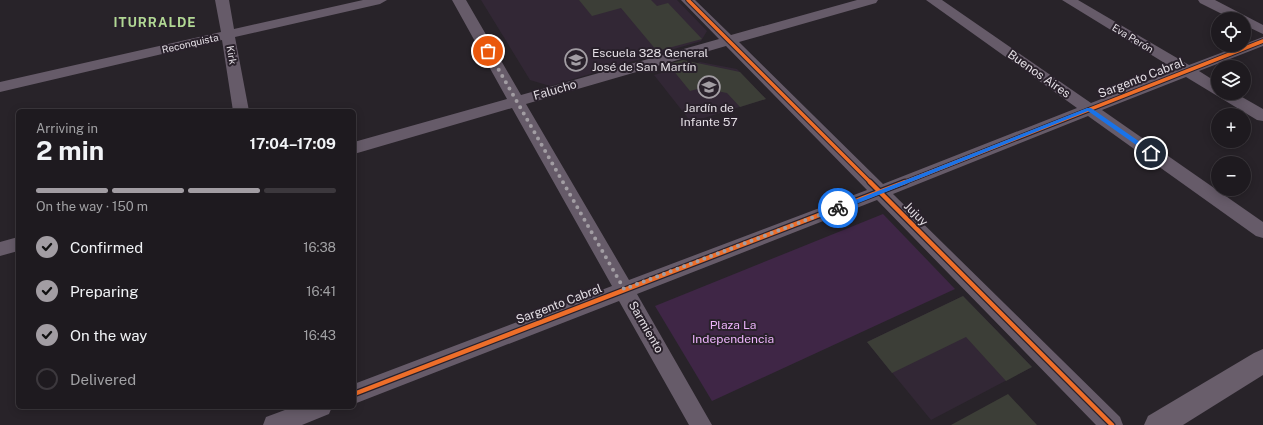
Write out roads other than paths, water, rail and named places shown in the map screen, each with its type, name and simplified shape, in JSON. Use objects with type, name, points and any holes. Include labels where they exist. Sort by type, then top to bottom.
[{"type":"main road","points":[[1158,425],[1263,362]]},
{"type":"street","name":"Kirk","points":[[222,0],[241,109]]},
{"type":"street","name":"Reconquista","points":[[0,87],[380,0]]},
{"type":"street","name":"Sarmiento","points":[[459,0],[701,425]]},
{"type":"street","name":"Jujuy","points":[[688,0],[1112,425]]},
{"type":"street","name":"Falucho","points":[[356,147],[516,101],[730,42],[871,0]]},
{"type":"street","name":"Buenos Aires","points":[[933,0],[1263,231]]},
{"type":"street","name":"Eva Perón","points":[[1069,0],[1211,85]]},
{"type":"street","points":[[1205,0],[1228,12]]},
{"type":"street","points":[[1251,24],[1263,30]]},
{"type":"street","name":"Sargento Cabral","points":[[356,393],[624,289],[880,192],[1263,42]]},
{"type":"street","points":[[1236,100],[1263,116]]},
{"type":"street","points":[[0,249],[16,245]]},
{"type":"street","points":[[285,419],[315,409]]},
{"type":"place","name":"Escuela 328 General José de San Martín","points":[[576,60]]},
{"type":"place","name":"Jardín de Infante 57","points":[[709,87]]},
{"type":"district","name":"ITURRALDE","points":[[155,22]]},
{"type":"park label","name":"Plaza La Independencia","points":[[733,332]]}]
